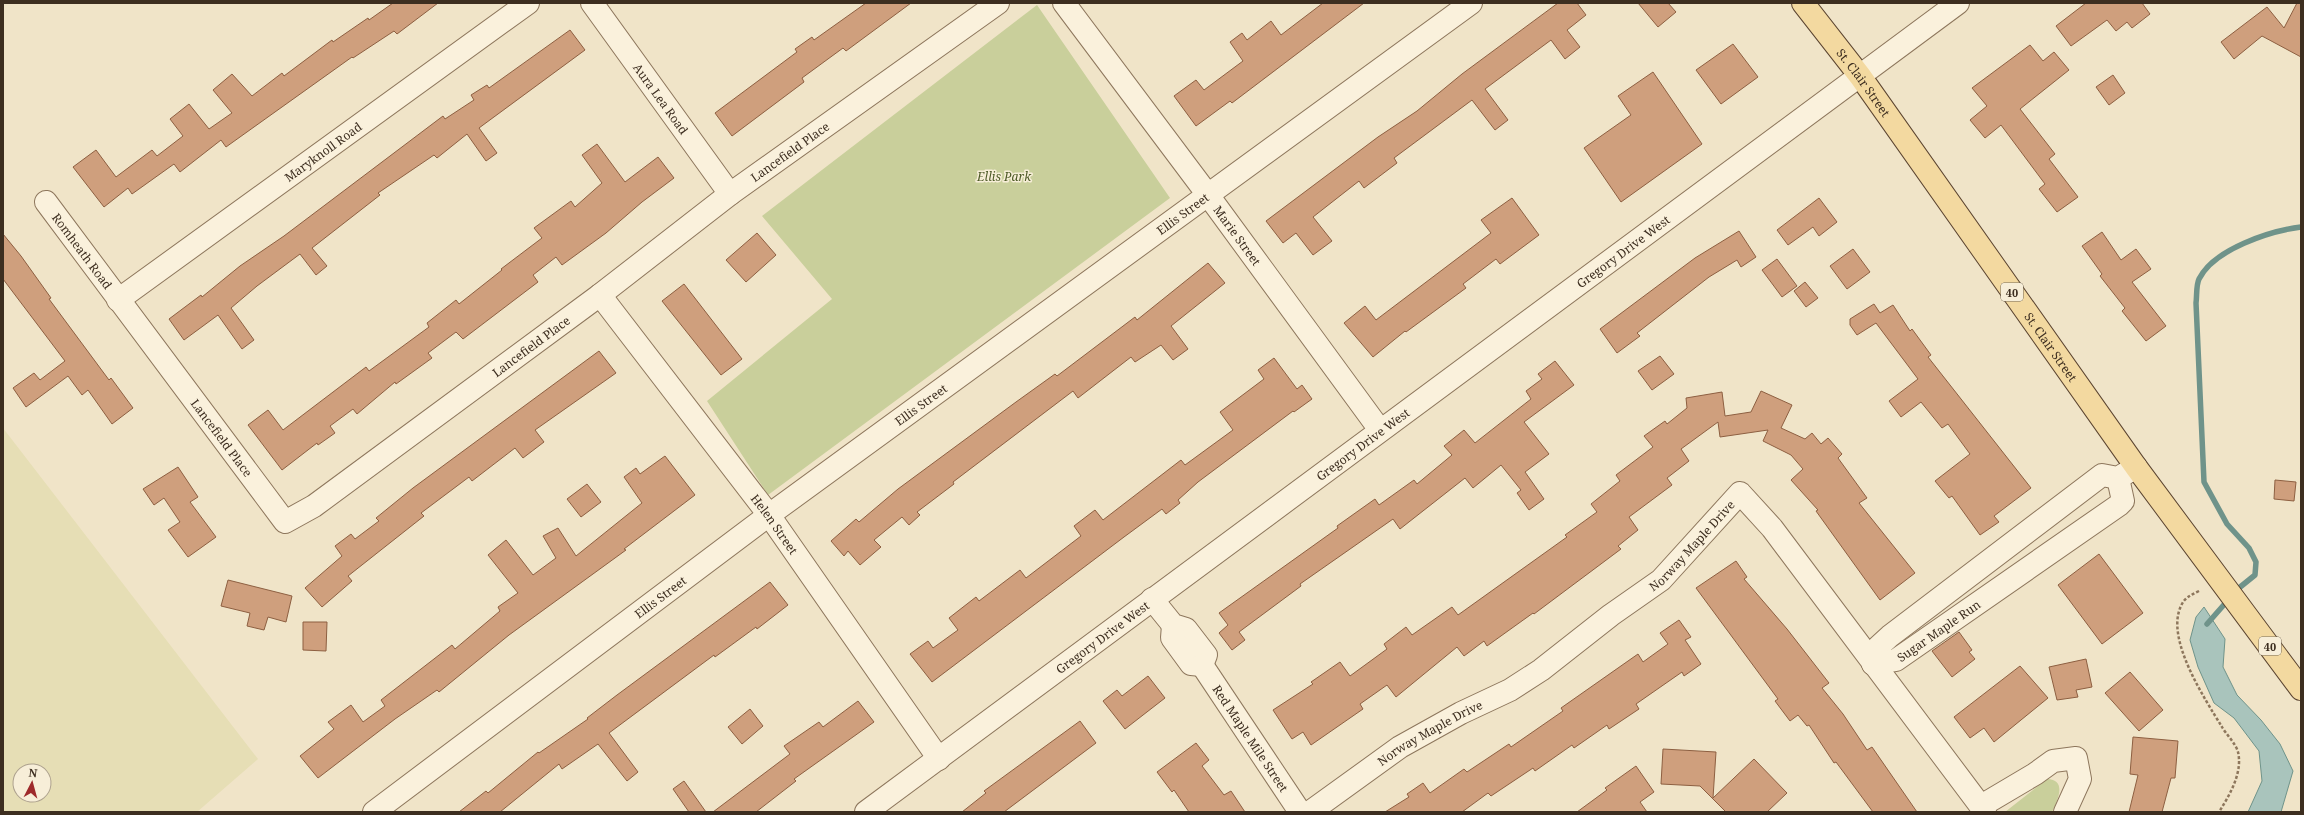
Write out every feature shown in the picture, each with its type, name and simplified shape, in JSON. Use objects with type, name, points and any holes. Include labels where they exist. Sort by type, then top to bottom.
[{"type":"main road","name":"St. Clair Street","points":[[1803,3],[1860,76],[2127,473],[2222,581],[2301,689]]},
{"type":"street","name":"Maryknoll Road","points":[[118,300],[528,3]]},
{"type":"street","name":"Aura Lea Road","points":[[592,3],[730,194]]},
{"type":"street","name":"Lancefield Place","points":[[118,300],[285,522],[314,506],[600,295],[730,194],[998,3]]},
{"type":"street","name":"Marie Street","points":[[1064,3],[1208,195],[1380,430]]},
{"type":"street","name":"Ellis Street","points":[[374,812],[769,515],[1471,3]]},
{"type":"street","name":"Gregory Drive West","points":[[866,812],[1958,3]]},
{"type":"street","name":"Romheath Road","points":[[46,202],[118,300]]},
{"type":"street","name":"Helen Street","points":[[600,295],[769,515],[939,759]]},
{"type":"street","name":"Sugar Maple Run","points":[[2127,473],[2122,501],[2119,505],[1896,660],[1873,664],[1878,647],[1890,636],[2102,475],[2127,473]]},
{"type":"street","name":"Norway Maple Drive","points":[[1310,812],[1400,747],[1461,713],[1510,690],[1541,670],[1611,615],[1661,580],[1740,493],[1772,528],[1983,809],[2053,761],[2076,758],[2080,779],[2065,812]]},
{"type":"street","name":"Red Maple Mile Street","points":[[1152,599],[1173,625],[1186,629],[1206,655],[1202,665],[1300,812]]},
{"type":"path","points":[[2199,591],[2188,596],[2181,606],[2178,617],[2178,632],[2182,652],[2192,672],[2238,751],[2236,778],[2219,812]]},
{"type":"shaded area","points":[[3,428],[258,759],[197,812],[3,812]]},
{"type":"green space","name":"Ellis Park","points":[[1037,5],[1170,198],[768,495],[707,401],[832,299],[762,216]]},
{"type":"green space","points":[[2047,779],[2053,780],[2059,787],[2058,797],[2052,812],[2005,812]]},
{"type":"water","points":[[2204,607],[2225,639],[2223,667],[2237,695],[2261,720],[2280,744],[2293,771],[2281,812],[2248,812],[2262,781],[2259,751],[2234,718],[2214,703],[2198,667],[2190,640],[2196,617]]},
{"type":"building","points":[[393,3],[438,3],[397,34],[394,31],[353,58],[352,57],[226,147],[221,140],[180,172],[174,164],[132,194],[128,188],[104,207],[73,167],[96,150],[116,177],[152,150],[157,156],[183,136],[170,119],[189,104],[209,129],[232,113],[213,90],[232,74],[252,96],[282,73],[284,76],[332,40],[333,42]]},
{"type":"building","points":[[866,3],[911,3],[846,51],[843,48],[802,78],[804,82],[732,136],[715,113],[797,52],[795,49],[812,37],[814,40]]},
{"type":"building","points":[[1323,3],[1364,3],[1232,103],[1230,101],[1196,126],[1174,96],[1196,80],[1204,90],[1243,61],[1230,42],[1242,33],[1247,40],[1271,21],[1281,35]]},
{"type":"building","points":[[1558,3],[1577,3],[1586,15],[1567,30],[1580,47],[1565,59],[1551,40],[1485,89],[1508,120],[1495,130],[1472,100],[1394,158],[1397,163],[1364,188],[1359,181],[1313,217],[1332,241],[1313,255],[1296,233],[1283,243],[1266,221],[1378,137],[1417,111],[1462,74]]},
{"type":"building","points":[[1638,3],[1668,3],[1676,12],[1658,27]]},
{"type":"building","points":[[2086,3],[2142,3],[2150,14],[2132,28],[2127,22],[2116,31],[2107,20],[2071,46],[2056,26]]},
{"type":"building","points":[[2297,3],[2301,3],[2301,57],[2262,36],[2234,59],[2221,42],[2267,7],[2284,28]]},
{"type":"building","points":[[570,30],[585,50],[479,128],[497,153],[486,161],[467,134],[437,158],[434,155],[378,193],[380,195],[312,248],[327,266],[316,275],[300,254],[257,286],[231,308],[254,340],[242,349],[218,315],[184,340],[169,319],[201,295],[202,297],[240,266],[284,236],[443,116],[445,119],[474,100],[471,95],[487,85],[489,88]]},
{"type":"building","points":[[1733,44],[1758,77],[1721,104],[1696,70]]},
{"type":"building","points":[[2030,45],[2043,61],[2054,52],[2069,70],[2020,109],[2055,154],[2049,159],[2078,197],[2057,212],[2039,189],[2045,184],[2001,125],[1985,138],[1970,120],[1987,106],[1972,88]]},
{"type":"building","points":[[1653,72],[1702,144],[1621,202],[1584,148],[1631,115],[1618,96]]},
{"type":"building","points":[[2113,75],[2125,93],[2109,105],[2096,87]]},
{"type":"building","points":[[597,144],[625,182],[658,157],[674,178],[642,202],[606,233],[562,265],[556,257],[533,275],[538,282],[463,339],[456,332],[428,353],[432,358],[396,384],[395,382],[357,414],[353,409],[330,426],[335,433],[318,445],[317,443],[282,470],[248,425],[268,410],[283,430],[366,367],[369,371],[429,327],[427,323],[456,300],[459,304],[502,270],[501,269],[542,238],[534,228],[571,201],[575,207],[602,183],[582,155]]},
{"type":"building","points":[[1512,198],[1539,235],[1500,264],[1496,259],[1463,284],[1466,288],[1406,332],[1405,331],[1373,357],[1344,323],[1365,306],[1376,320],[1491,233],[1481,220]]},
{"type":"building","points":[[1819,198],[1837,222],[1819,236],[1813,227],[1788,245],[1777,230]]},
{"type":"building","points":[[1739,231],[1756,257],[1741,267],[1737,260],[1709,277],[1637,333],[1640,336],[1617,353],[1600,329],[1695,258]]},
{"type":"building","points":[[2102,232],[2121,260],[2136,249],[2151,269],[2132,282],[2166,326],[2146,341],[2122,311],[2125,308],[2100,276],[2102,274],[2082,246]]},
{"type":"building","points":[[757,233],[776,255],[746,282],[726,260]]},
{"type":"building","points":[[3,234],[21,256],[51,298],[49,299],[109,380],[111,378],[133,408],[112,424],[88,390],[82,395],[68,376],[26,407],[13,388],[34,373],[40,380],[65,361],[3,279]]},
{"type":"building","points":[[1853,249],[1870,272],[1847,289],[1830,266]]},
{"type":"building","points":[[1777,259],[1797,286],[1782,297],[1762,270]]},
{"type":"building","points":[[1208,263],[1225,283],[1171,326],[1188,349],[1173,360],[1161,345],[1135,362],[1131,357],[1078,398],[1073,391],[953,482],[954,484],[917,512],[920,515],[909,525],[902,517],[874,540],[881,547],[860,565],[848,551],[844,556],[831,541],[856,519],[859,522],[898,489],[1016,402],[1055,374],[1057,376],[1135,317],[1137,320]]},
{"type":"building","points":[[1805,282],[1818,298],[1806,307],[1794,291]]},
{"type":"building","points":[[684,284],[742,359],[721,375],[662,301]]},
{"type":"building","points":[[1874,304],[1880,313],[1893,305],[1910,331],[1912,329],[1931,355],[1928,357],[2031,488],[1994,516],[1999,522],[1980,535],[1952,496],[1949,498],[1935,481],[1970,454],[1948,424],[1942,428],[1921,402],[1901,417],[1889,401],[1918,379],[1876,323],[1857,335],[1850,325],[1850,319]]},
{"type":"building","points":[[599,351],[616,373],[535,430],[544,442],[523,458],[515,448],[472,481],[469,477],[421,513],[424,516],[348,576],[352,581],[322,607],[305,588],[342,556],[335,546],[351,534],[355,539],[379,521],[376,518],[413,488]]},
{"type":"building","points":[[1660,356],[1674,374],[1652,390],[1638,371]]},
{"type":"building","points":[[1274,358],[1297,389],[1302,385],[1312,399],[1294,412],[1293,411],[1198,482],[1178,500],[1180,503],[1166,514],[1162,509],[932,682],[910,654],[928,641],[933,648],[958,630],[949,618],[976,597],[979,601],[1020,570],[1026,578],[1081,536],[1074,526],[1095,510],[1103,520],[1181,460],[1185,465],[1233,430],[1220,412],[1264,379],[1258,370]]},
{"type":"building","points":[[1555,361],[1574,385],[1524,422],[1549,454],[1525,472],[1544,499],[1529,510],[1517,493],[1521,490],[1501,465],[1473,488],[1465,478],[1400,529],[1393,519],[1300,584],[1301,586],[1239,632],[1245,640],[1232,650],[1219,633],[1228,625],[1219,613],[1338,528],[1337,526],[1375,499],[1379,505],[1414,480],[1417,484],[1452,455],[1444,446],[1464,430],[1475,443],[1531,399],[1526,391],[1542,379],[1538,374]]},
{"type":"building","points":[[1761,391],[1792,405],[1781,428],[1805,439],[1812,433],[1821,444],[1828,438],[1842,454],[1838,458],[1867,498],[1859,503],[1915,573],[1880,600],[1816,511],[1818,510],[1791,480],[1803,469],[1791,455],[1763,441],[1768,430],[1720,437],[1718,422],[1681,449],[1689,461],[1667,478],[1672,485],[1629,517],[1638,530],[1618,546],[1621,549],[1534,614],[1533,613],[1487,646],[1484,641],[1464,656],[1457,647],[1396,697],[1387,685],[1360,704],[1363,709],[1311,745],[1303,732],[1292,739],[1273,710],[1313,684],[1311,682],[1340,662],[1350,676],[1387,649],[1384,644],[1406,627],[1412,635],[1452,607],[1458,615],[1567,537],[1565,535],[1597,512],[1591,504],[1620,481],[1616,475],[1653,447],[1644,436],[1665,421],[1667,424],[1687,408],[1686,398],[1722,392],[1725,416],[1751,412]]},
{"type":"building","points":[[665,456],[695,495],[624,549],[626,550],[509,635],[439,692],[437,690],[395,719],[318,778],[300,756],[334,729],[328,722],[351,705],[363,722],[385,706],[381,700],[452,645],[455,649],[500,611],[498,607],[518,593],[488,555],[506,540],[533,575],[556,558],[543,536],[558,528],[576,556],[642,503],[624,477],[636,468],[640,474]]},
{"type":"building","points":[[178,467],[198,497],[190,502],[216,537],[188,557],[168,530],[180,522],[164,498],[154,505],[143,489]]},
{"type":"building","points":[[2275,480],[2296,482],[2294,501],[2274,499]]},
{"type":"building","points":[[587,484],[601,502],[581,517],[567,499]]},
{"type":"building","points":[[2099,554],[2143,613],[2102,644],[2058,585]]},
{"type":"building","points":[[1736,561],[1747,577],[1744,579],[1787,629],[1829,683],[1822,688],[1843,714],[1867,750],[1872,747],[1917,812],[1873,812],[1836,762],[1834,763],[1809,725],[1807,726],[1798,715],[1790,721],[1775,701],[1778,699],[1696,588]]},
{"type":"building","points":[[228,580],[292,596],[286,622],[268,617],[264,630],[247,626],[250,613],[221,606]]},
{"type":"building","points":[[770,582],[788,605],[757,629],[756,627],[715,657],[714,655],[609,733],[638,772],[627,781],[598,744],[562,769],[559,764],[500,812],[459,812],[486,791],[488,793],[538,752],[539,753],[588,719],[587,718],[617,695]]},
{"type":"building","points":[[1679,620],[1691,637],[1685,640],[1701,664],[1684,676],[1682,672],[1636,704],[1639,709],[1609,729],[1607,725],[1574,748],[1572,745],[1535,771],[1533,768],[1491,796],[1488,793],[1462,812],[1385,812],[1409,797],[1407,794],[1423,783],[1430,793],[1464,769],[1467,772],[1509,744],[1511,747],[1563,711],[1561,708],[1638,654],[1643,662],[1668,644],[1660,633]]},
{"type":"building","points":[[303,622],[327,622],[326,651],[303,650]]},
{"type":"building","points":[[1959,632],[1972,650],[1969,652],[1975,659],[1952,677],[1932,651]]},
{"type":"building","points":[[2086,659],[2092,687],[2076,690],[2078,697],[2057,700],[2049,667]]},
{"type":"building","points":[[2020,666],[2048,698],[1994,742],[1984,728],[1970,738],[1954,717]]},
{"type":"building","points":[[2130,672],[2163,710],[2139,731],[2105,693]]},
{"type":"building","points":[[1148,676],[1165,698],[1125,729],[1103,701],[1117,690],[1122,696]]},
{"type":"building","points":[[858,701],[874,722],[794,779],[796,781],[756,812],[713,812],[790,754],[784,746],[819,722],[823,727]]},
{"type":"building","points":[[750,709],[763,726],[742,744],[728,727]]},
{"type":"building","points":[[1080,721],[1096,743],[1004,812],[962,812],[986,793],[984,791]]},
{"type":"building","points":[[2133,737],[2178,741],[2175,778],[2171,778],[2162,812],[2129,812],[2138,775],[2130,774]]},
{"type":"building","points":[[1196,743],[1209,760],[1202,766],[1224,795],[1231,791],[1245,812],[1189,812],[1174,790],[1172,792],[1157,772]]},
{"type":"building","points":[[1663,749],[1716,752],[1713,798],[1754,759],[1787,793],[1767,812],[1726,812],[1700,786],[1661,784]]},
{"type":"building","points":[[1636,766],[1654,792],[1640,802],[1647,812],[1577,812],[1607,790],[1605,788]]},
{"type":"building","points":[[684,781],[706,812],[689,812],[673,789]]},
{"type":"waterway","points":[[2234,592],[2255,575],[2256,562],[2249,548],[2227,524],[2204,482],[2196,303],[2197,284],[2206,268],[2230,250],[2259,237],[2301,227]]},
{"type":"waterway","points":[[2207,624],[2229,599]]}]
